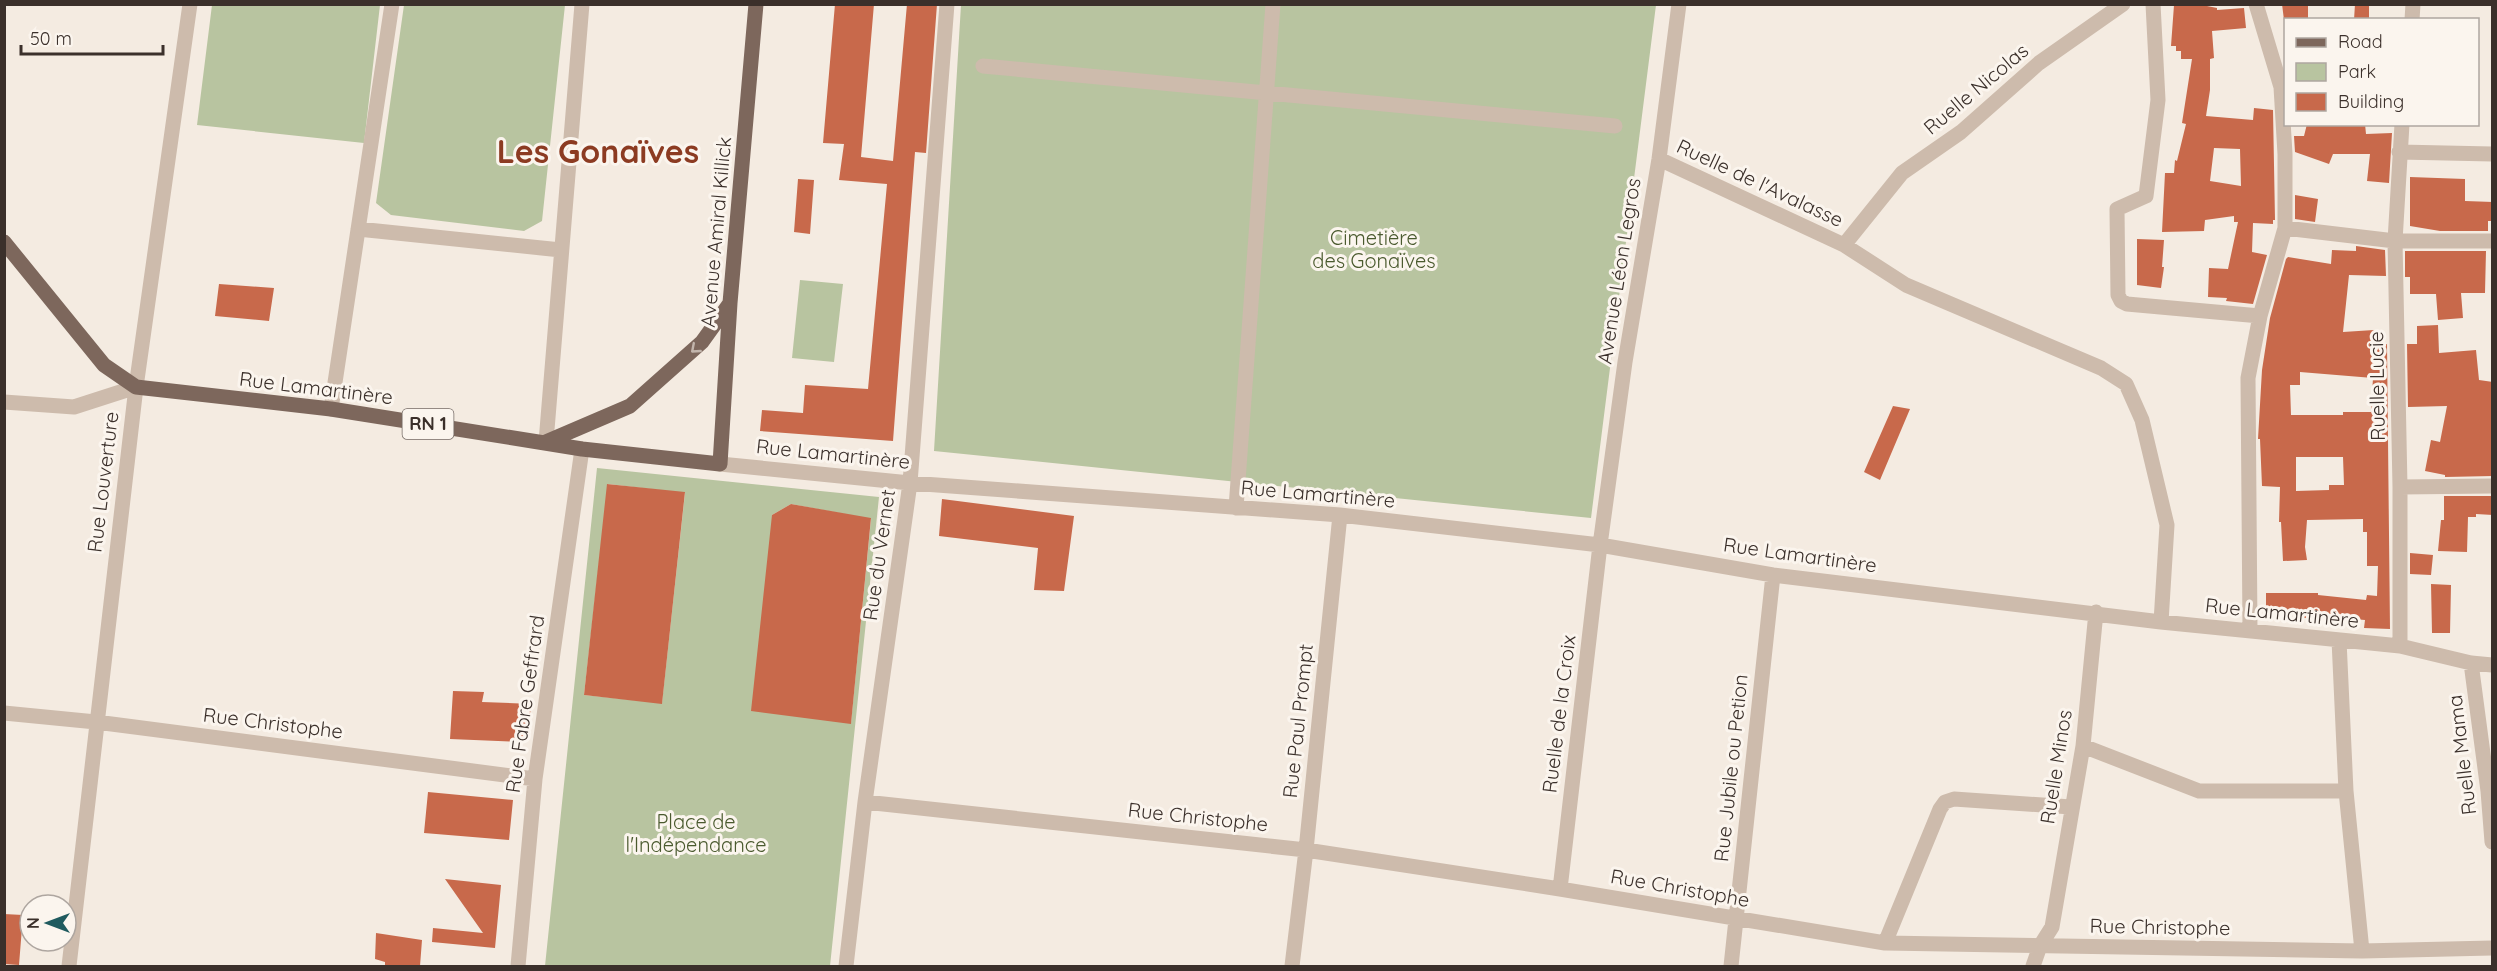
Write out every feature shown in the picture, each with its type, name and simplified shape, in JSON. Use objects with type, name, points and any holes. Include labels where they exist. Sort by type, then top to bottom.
[{"type":"main road","name":"Avenue Amiral Killick","points":[[720,464],[730,303],[756,4]]},
{"type":"main road","name":"RN 1","points":[[4,242],[104,365],[136,387]]},
{"type":"main road","points":[[546,442],[630,406],[702,342],[730,303]]},
{"type":"main road","name":"Rue Lamartinère","points":[[136,387],[332,409],[582,449],[720,464]]},
{"type":"street","name":"Rue Louverture","points":[[69,966],[136,387],[190,4]]},
{"type":"street","points":[[332,409],[392,4]]},
{"type":"street","points":[[546,442],[582,4]]},
{"type":"street","name":"Rue du Vernet","points":[[846,966],[910,483],[947,4]]},
{"type":"street","points":[[1236,508],[1273,4]]},
{"type":"street","name":"Avenue Léon Legros","points":[[1600,545],[1625,362],[1659,159],[1679,4]]},
{"type":"street","name":"Ruelle Nicolas","points":[[1844,245],[1902,173],[1961,132],[2039,63],[2123,4]]},
{"type":"street","points":[[2153,4],[2157,111],[2146,196],[2117,209],[2118,295],[2121,301],[2127,304],[2260,315]]},
{"type":"street","points":[[2250,630],[2248,378],[2260,315],[2285,228],[2285,154],[2281,87],[2256,4]]},
{"type":"street","points":[[983,66],[1614,126]]},
{"type":"street","name":"Ruelle Lucie","points":[[2400,646],[2400,487],[2395,241],[2402,126]]},
{"type":"street","points":[[2399,152],[2493,154]]},
{"type":"street","name":"Ruelle de l'Avalasse","points":[[1659,159],[1844,245],[1906,285],[2101,368],[2126,384],[2142,420],[2167,525],[2161,622]]},
{"type":"street","points":[[2285,228],[2395,241],[2493,241]]},
{"type":"street","points":[[358,229],[561,250]]},
{"type":"street","points":[[4,402],[74,407],[136,387]]},
{"type":"street","name":"Rue Fabre Geffrard","points":[[518,966],[535,778],[582,449]]},
{"type":"street","name":"Rue Lamartinère","points":[[720,464],[910,483],[1340,515],[1600,545],[1773,575],[2096,612],[2161,622],[2400,646],[2471,663],[2493,665]]},
{"type":"street","points":[[2400,487],[2493,486]]},
{"type":"street","name":"Rue Paul Prompt","points":[[1292,966],[1340,515]]},
{"type":"street","name":"Ruelle de la Croix","points":[[1560,889],[1600,545]]},
{"type":"street","name":"Rue Jubile ou Petion","points":[[1731,966],[1773,575]]},
{"type":"street","name":"Ruelle Minos","points":[[2040,946],[2052,927],[2083,746],[2096,612]]},
{"type":"street","points":[[2339,640],[2346,791],[2362,951]]},
{"type":"street","name":"Ruelle Mama","points":[[2471,663],[2493,842]]},
{"type":"street","name":"Rue Christophe","points":[[4,713],[96,722],[535,778]]},
{"type":"street","points":[[2083,746],[2199,790],[2346,791]]},
{"type":"street","points":[[1886,943],[1940,809],[1945,802],[1954,799],[2071,807]]},
{"type":"street","name":"Rue Christophe","points":[[866,802],[1306,850],[1886,943],[2362,951],[2493,948]]},
{"type":"street","points":[[2033,966],[2040,946]]},
{"type":"green space","points":[[212,5],[380,5],[364,143],[197,125]]},
{"type":"green space","points":[[404,5],[565,5],[542,221],[524,231],[391,215],[376,203]]},
{"type":"green space","name":"Cimetière des Gonaïves","points":[[961,5],[1656,5],[1591,518],[934,451]]},
{"type":"green space","points":[[800,280],[843,284],[834,362],[792,358]]},
{"type":"green space","name":"Place de l'Indépendance","points":[[597,468],[879,497],[830,966],[545,966]],"holes":[[[608,484],[685,493],[662,703],[584,695]],[[791,504],[871,519],[851,723],[772,515]]]},
{"type":"building","points":[[835,4],[874,4],[861,157],[893,161],[907,4],[937,4],[926,153],[915,152],[893,441],[760,431],[762,410],[803,413],[805,385],[868,389],[887,184],[839,180],[844,144],[823,143]]},
{"type":"building","points":[[2282,4],[2308,4],[2308,18],[2284,18],[2284,20]]},
{"type":"building","points":[[2355,4],[2369,4],[2369,18],[2354,18]]},
{"type":"building","points":[[2174,5],[2207,6],[2217,8],[2217,10],[2244,8],[2246,28],[2212,31],[2214,58],[2210,59],[2210,90],[2206,116],[2253,120],[2254,108],[2273,110],[2275,220],[2273,224],[2253,223],[2252,252],[2267,255],[2253,304],[2226,301],[2227,298],[2208,297],[2209,268],[2228,269],[2238,222],[2234,222],[2234,216],[2205,220],[2204,231],[2162,232],[2165,173],[2174,173],[2175,160],[2177,161],[2186,124],[2182,123],[2192,59],[2181,59],[2181,51],[2176,51],[2176,46],[2171,46]],"holes":[[[2214,148],[2240,149],[2241,186],[2210,181]]]},
{"type":"building","points":[[2306,126],[2365,126],[2366,134],[2392,133],[2389,183],[2367,181],[2370,154],[2333,154],[2329,164],[2295,152],[2294,136],[2304,136]]},
{"type":"building","points":[[2410,177],[2465,179],[2465,201],[2493,202],[2493,221],[2488,221],[2488,231],[2440,231],[2410,226]]},
{"type":"building","points":[[798,179],[814,180],[810,234],[794,232]]},
{"type":"building","points":[[2295,195],[2318,199],[2315,222],[2295,219]]},
{"type":"building","points":[[2137,239],[2164,240],[2161,288],[2137,285]]},
{"type":"building","points":[[2356,246],[2385,250],[2386,276],[2349,275],[2343,332],[2374,330],[2375,344],[2387,344],[2390,629],[2364,628],[2365,620],[2319,616],[2319,618],[2295,618],[2295,613],[2266,613],[2266,593],[2318,593],[2318,595],[2366,600],[2367,595],[2377,596],[2378,566],[2367,566],[2367,532],[2363,532],[2363,519],[2307,520],[2305,547],[2307,560],[2283,561],[2281,522],[2279,522],[2280,487],[2262,486],[2260,439],[2258,439],[2262,370],[2270,318],[2286,259],[2288,257],[2331,264],[2332,250],[2356,251]],"holes":[[[2300,372],[2373,378],[2371,412],[2343,412],[2343,415],[2291,415],[2290,385],[2300,385]],[[2296,457],[2343,457],[2344,485],[2329,485],[2329,490],[2296,491]]]},
{"type":"building","points":[[2405,251],[2486,251],[2485,293],[2461,293],[2463,318],[2438,320],[2436,294],[2410,294],[2410,277],[2405,277]]},
{"type":"building","points":[[219,284],[274,288],[269,321],[215,316]]},
{"type":"building","points":[[2438,325],[2439,353],[2476,350],[2479,380],[2493,382],[2493,476],[2445,477],[2445,475],[2425,471],[2431,440],[2440,442],[2447,406],[2408,407],[2407,344],[2417,344],[2417,326]]},
{"type":"building","points":[[1893,406],[1910,409],[1880,480],[1864,472]]},
{"type":"building","points":[[607,484],[685,492],[662,704],[584,695]]},
{"type":"building","points":[[2444,496],[2493,496],[2493,515],[2476,514],[2476,517],[2468,517],[2467,552],[2438,551],[2441,520],[2444,520]]},
{"type":"building","points":[[942,499],[1074,516],[1064,591],[1034,590],[1038,548],[939,536]]},
{"type":"building","points":[[791,504],[871,518],[851,724],[751,711],[772,515]]},
{"type":"building","points":[[2410,553],[2433,555],[2431,575],[2410,574]]},
{"type":"building","points":[[2431,584],[2451,585],[2450,633],[2432,633]]},
{"type":"building","points":[[453,691],[484,692],[482,702],[532,704],[529,720],[520,742],[450,739]]},
{"type":"building","points":[[428,792],[513,800],[509,840],[424,833]]},
{"type":"building","points":[[445,879],[501,885],[495,948],[432,942],[433,928],[483,933]]},
{"type":"building","points":[[4,914],[18,915],[19,965],[4,964]]},
{"type":"building","points":[[376,933],[422,940],[420,966],[385,966],[385,962],[375,959]]},
{"type":"district","name":"Les Gonaïves","points":[[598,152]]}]
